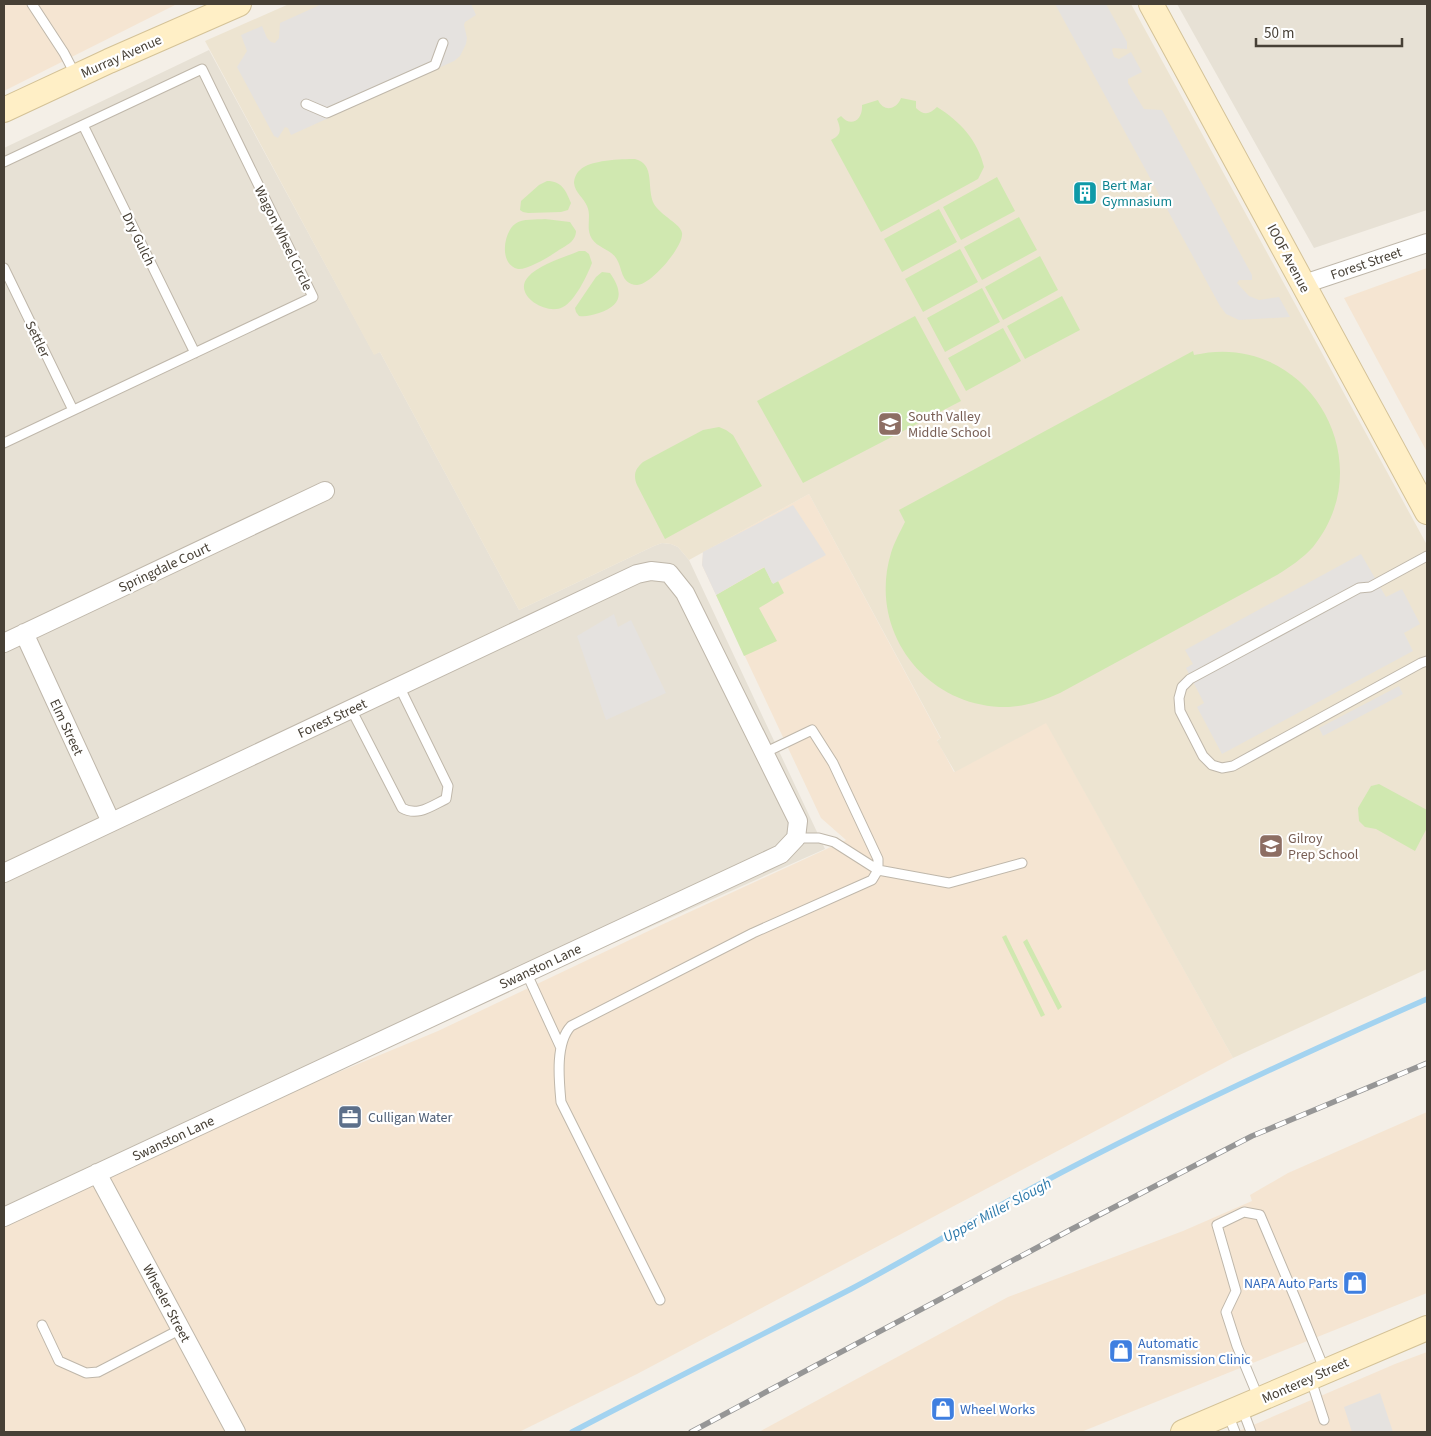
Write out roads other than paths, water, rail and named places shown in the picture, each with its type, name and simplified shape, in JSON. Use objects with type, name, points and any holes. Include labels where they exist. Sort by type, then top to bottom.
[{"type":"street","name":"Murray Avenue","points":[[4,110],[239,4]]},
{"type":"street","name":"IOOF Avenue","points":[[1151,4],[1427,512]]},
{"type":"street","name":"Forest Street","points":[[1304,284],[1427,243]]},
{"type":"street","name":"Springdale Court","points":[[4,643],[325,491]]},
{"type":"street","name":"Forest Street","points":[[4,873],[637,574],[651,571],[669,573],[685,593],[764,753]]},
{"type":"street","name":"Elm Street","points":[[24,633],[111,822]]},
{"type":"street","points":[[764,753],[798,821],[796,838]]},
{"type":"street","name":"Swanston Lane","points":[[4,1217],[780,854],[796,838]]},
{"type":"street","name":"Wheeler Street","points":[[97,1173],[236,1432]]},
{"type":"street","name":"Monterey Street","points":[[1185,1432],[1241,1414],[1318,1375],[1427,1328]]},
{"type":"lane","points":[[32,4],[64,53],[76,76]]},
{"type":"lane","points":[[306,104],[327,113],[435,65],[443,43]]},
{"type":"lane","name":"Wagon Wheel Circle","points":[[4,162],[202,69],[312,297],[4,443]]},
{"type":"lane","name":"Dry Gulch","points":[[83,125],[195,353]]},
{"type":"lane","name":"Settler","points":[[4,268],[73,410]]},
{"type":"lane","points":[[1427,556],[1370,586],[1359,588],[1190,680],[1182,687],[1178,698],[1180,712],[1203,756],[1212,765],[1222,768],[1233,766],[1427,661]]},
{"type":"lane","points":[[351,709],[402,808],[408,812],[417,813],[446,799],[448,786],[399,686]]},
{"type":"lane","points":[[660,1300],[561,1102],[558,1075],[561,1048],[565,1032],[571,1026],[753,933],[872,880],[878,870],[878,859],[833,763],[812,730],[764,753]]},
{"type":"lane","points":[[796,838],[819,838],[834,842],[878,870],[949,883],[1022,863]]},
{"type":"lane","points":[[526,972],[561,1048]]},
{"type":"lane","points":[[1251,1432],[1241,1414],[1237,1346],[1226,1312],[1236,1291],[1217,1225],[1244,1212],[1260,1216],[1296,1300],[1318,1375],[1324,1420]]},
{"type":"lane","points":[[42,1325],[59,1361],[86,1373],[98,1372],[181,1329]]},
{"type":"waterway","name":"Upper Miller Slough","points":[[572,1432],[851,1289],[1013,1199],[1133,1136],[1328,1043],[1427,999]]},
{"type":"railway","points":[[691,1432],[1070,1230],[1252,1136],[1427,1063]]},
{"type":"place","name":"Bert Mar Gymnasium","points":[[1085,193]]},
{"type":"place","name":"South Valley Middle School","points":[[890,424]]},
{"type":"place","name":"Gilroy Prep School","points":[[1271,846]]},
{"type":"place","name":"Culligan Water","points":[[350,1117]]},
{"type":"place","name":"NAPA Auto Parts","points":[[1355,1283]]},
{"type":"place","name":"Automatic Transmission Clinic","points":[[1121,1351]]},
{"type":"place","name":"Wheel Works","points":[[943,1409]]}]
